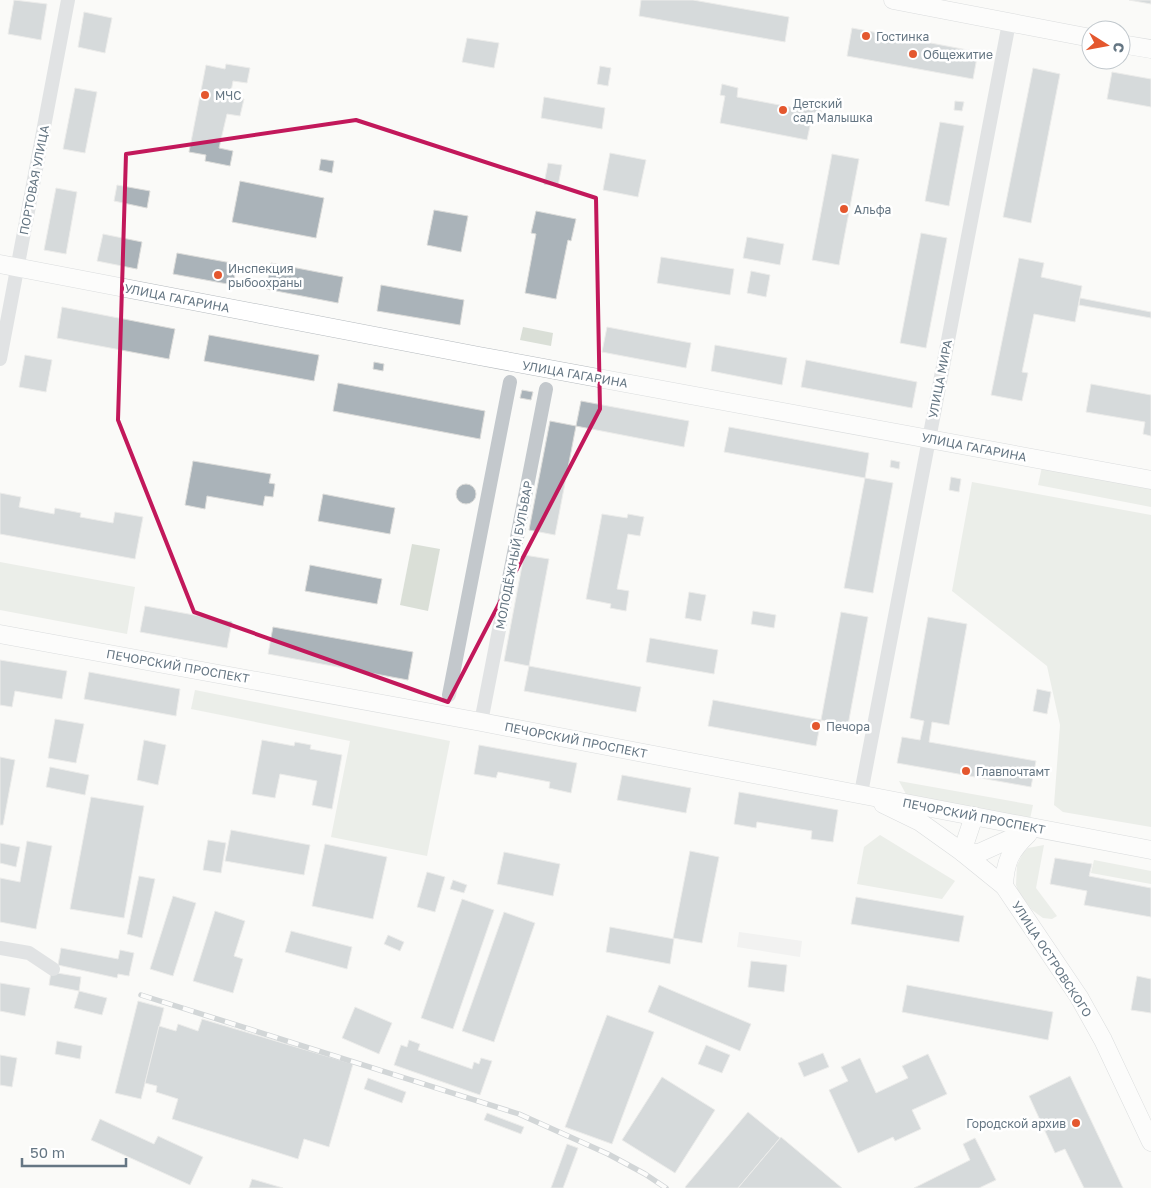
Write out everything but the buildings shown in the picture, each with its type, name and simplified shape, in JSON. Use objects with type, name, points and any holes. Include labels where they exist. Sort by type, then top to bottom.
[{"type":"main road","points":[[893,0],[1081,36]]},
{"type":"main road","points":[[1131,46],[1151,49]]},
{"type":"main road","name":"УЛИЦА ГАГАРИНА","points":[[9,266],[497,359],[1151,480]]},
{"type":"main road","name":"ПЕЧОРСКИЙ ПРОСПЕКТ","points":[[0,634],[860,793],[1151,850]]},
{"type":"main road","name":"УЛИЦА ОСТРОВСКОГО","points":[[860,793],[920,822],[962,852],[1004,886],[1079,997],[1103,1040],[1151,1142]]},
{"type":"main road","points":[[944,810],[968,833],[983,851],[1004,886]]},
{"type":"main road","points":[[974,816],[962,852],[979,853],[1034,828]]},
{"type":"main road","points":[[1004,886],[1005,870],[1015,847],[1034,828]]},
{"type":"street","name":"ПОРТОВАЯ УЛИЦА","points":[[0,359],[9,266],[68,0]]},
{"type":"street","name":"УЛИЦА МИРА","points":[[860,793],[1009,23]]},
{"type":"street","points":[[449,695],[510,382]]},
{"type":"street","name":"МОЛОДЁЖНЫЙ БУЛЬВАР","points":[[481,722],[546,389]]},
{"type":"street","points":[[0,948],[29,953],[53,969]]},
{"type":"highlighted area","points":[[356,120],[596,198],[600,409],[448,702],[194,612],[118,420],[126,154]]},
{"type":"shaded area","points":[[523,327],[553,333],[551,346],[520,340]]},
{"type":"shaded area","points":[[1042,467],[1151,488],[1151,507],[1038,485]]},
{"type":"shaded area","points":[[972,482],[1151,515],[1151,827],[1063,812],[1054,805],[1060,725],[1047,666],[952,591]]},
{"type":"shaded area","points":[[412,544],[440,549],[428,611],[400,605]]},
{"type":"shaded area","points":[[0,562],[135,587],[127,634],[0,610]]},
{"type":"shaded area","points":[[195,690],[450,741],[427,856],[331,837],[350,741],[191,709]]},
{"type":"shaded area","points":[[899,781],[1033,805],[1030,819],[907,796]]},
{"type":"shaded area","points":[[880,835],[955,881],[942,899],[857,884],[864,847]]},
{"type":"shaded area","points":[[1044,845],[1036,888],[1057,916],[1052,919],[1043,918],[1032,910],[1018,891],[1016,885],[1017,865],[1023,853],[1028,848]]},
{"type":"shaded area","points":[[1094,860],[1151,871],[1151,884],[1091,873]]},
{"type":"shaded area","points":[[739,932],[802,941],[800,957],[737,947]]},
{"type":"railway","points":[[141,995],[519,1114],[608,1154],[666,1188]]},
{"type":"place","name":"Гостинка","points":[[866,36]]},
{"type":"place","name":"Общежитие","points":[[913,54]]},
{"type":"place","name":"МЧС","points":[[205,95]]},
{"type":"place","name":"Детский сад Малышка","points":[[783,110]]},
{"type":"place","name":"Альфа","points":[[844,209]]},
{"type":"place","name":"Инспекция рыбоохраны","points":[[218,275]]},
{"type":"place","name":"Печора","points":[[816,726]]},
{"type":"place","name":"Главпочтамт","points":[[966,771]]},
{"type":"place","name":"Городской архив","points":[[1076,1123]]}]
